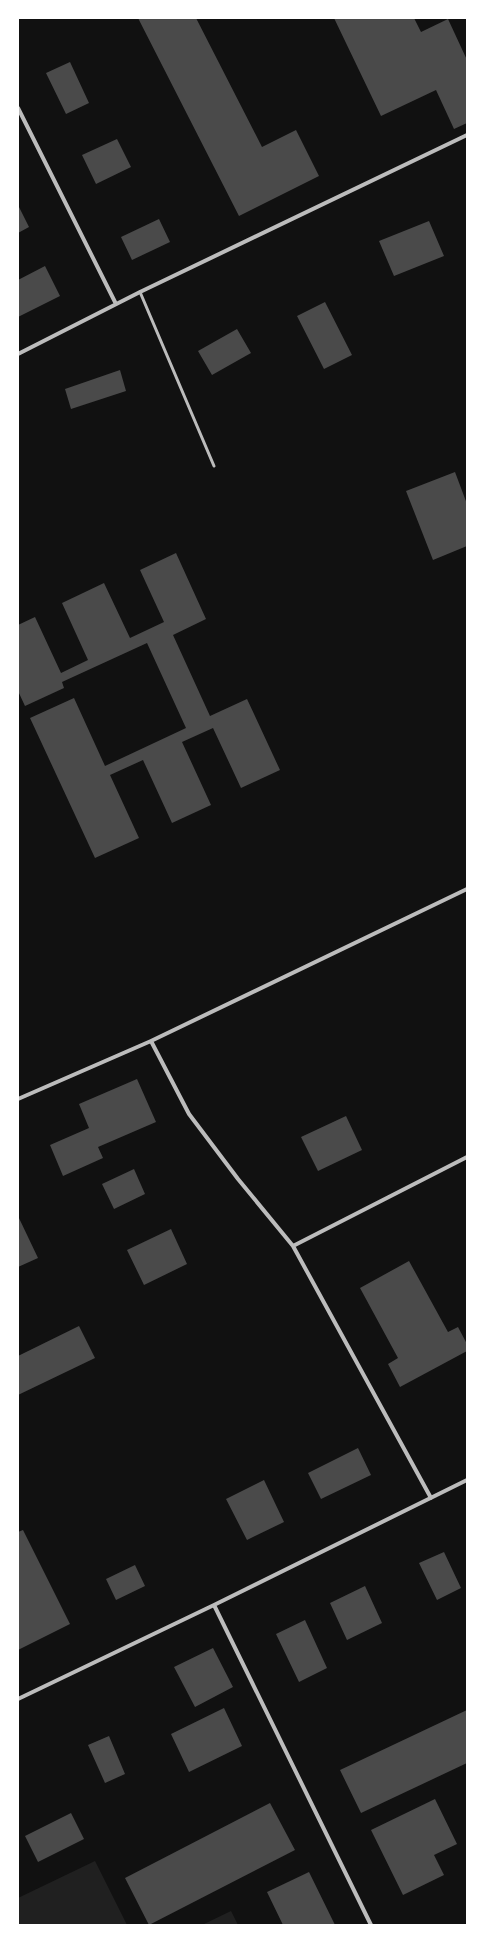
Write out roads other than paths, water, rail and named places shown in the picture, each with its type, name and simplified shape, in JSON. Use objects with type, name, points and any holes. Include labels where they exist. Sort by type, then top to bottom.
[{"type":"street","points":[[18,108],[116,304]]},
{"type":"street","points":[[18,354],[140,292],[467,135]]},
{"type":"street","points":[[18,1099],[151,1041],[467,889]]},
{"type":"street","points":[[151,1041],[189,1114],[238,1179],[293,1246],[431,1498]]},
{"type":"street","points":[[293,1246],[467,1157]]},
{"type":"street","points":[[18,1699],[214,1605],[467,1480]]},
{"type":"street","points":[[214,1605],[371,1925]]},
{"type":"lane","points":[[140,292],[214,466]]}]
